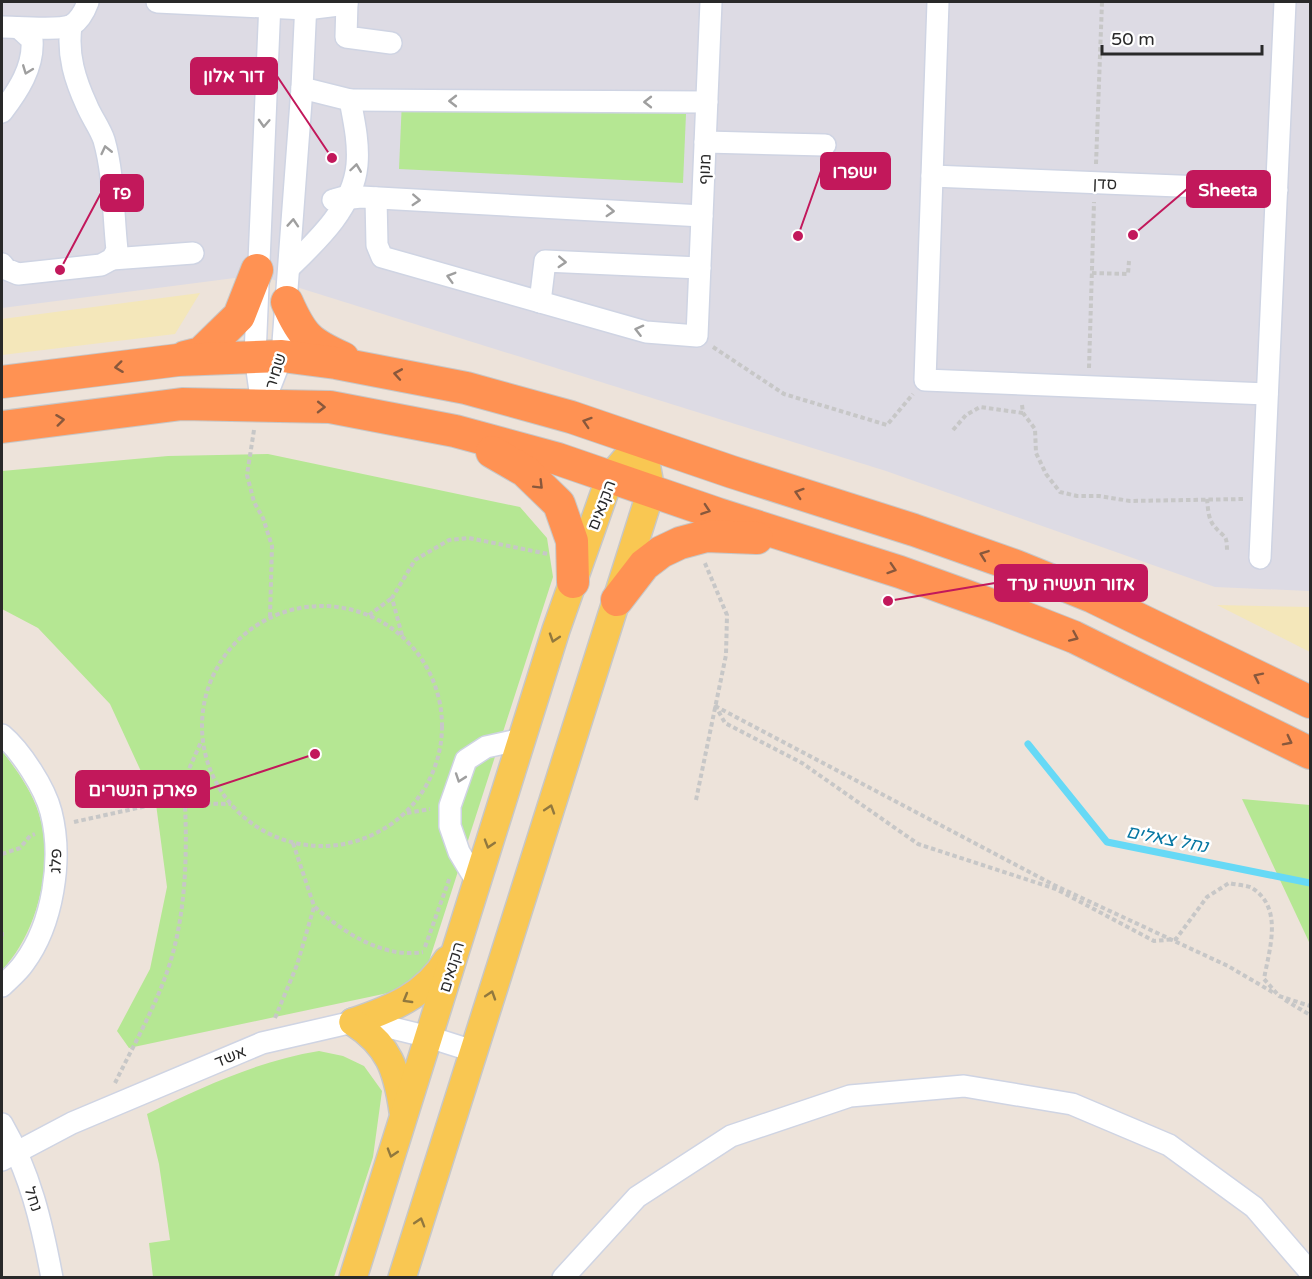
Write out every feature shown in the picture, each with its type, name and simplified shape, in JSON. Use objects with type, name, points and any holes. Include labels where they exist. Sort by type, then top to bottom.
[{"type":"highway","points":[[2,382],[153,363],[201,354],[239,316],[257,270]]},
{"type":"highway","points":[[286,302],[297,326],[317,346],[366,368]]},
{"type":"highway","points":[[153,363],[268,356],[366,368],[466,388],[571,417],[1016,566],[1092,597],[1311,702]]},
{"type":"highway","points":[[2,427],[182,404],[330,407],[455,431],[558,459],[900,572],[1000,608],[1074,637],[1311,753]]},
{"type":"highway","points":[[455,431],[525,471],[559,504],[572,542],[565,569]]},
{"type":"highway","points":[[617,600],[644,565],[661,552],[680,543],[706,536],[802,541]]},
{"type":"main road","name":"הקנאים","points":[[353,1278],[522,739],[565,569],[610,477],[642,440]]},
{"type":"main road","points":[[402,1278],[651,491],[642,440]]},
{"type":"main road","points":[[353,1022],[402,1002],[428,984],[442,968],[459,940]]},
{"type":"main road","points":[[353,1022],[369,1032],[388,1055],[398,1081],[404,1117]]},
{"type":"street","points":[[157,2],[269,5],[347,3],[346,37],[391,43]]},
{"type":"street","name":"מנוף","points":[[697,336],[711,2]]},
{"type":"street","points":[[938,2],[926,380],[1268,394]]},
{"type":"street","points":[[1260,558],[1286,2]]},
{"type":"street","points":[[10,27],[71,26],[93,3]]},
{"type":"street","name":"שמיר","points":[[268,356],[257,270],[269,5]]},
{"type":"street","name":"שמיר","points":[[262,407],[268,356],[286,302],[290,267],[306,5]]},
{"type":"street","points":[[71,26],[69,45],[74,72],[87,107],[103,137],[109,160],[117,250],[112,259]]},
{"type":"street","points":[[2,112],[21,85],[33,52],[32,40],[10,27]]},
{"type":"street","points":[[302,88],[350,100],[707,102]]},
{"type":"street","points":[[290,267],[321,237],[351,195],[357,164],[356,131],[350,100]]},
{"type":"street","points":[[705,142],[825,145]]},
{"type":"street","name":"סדן","points":[[932,176],[1277,190]]},
{"type":"street","points":[[351,195],[333,200],[361,197],[702,216]]},
{"type":"street","points":[[376,198],[377,245],[382,257],[646,332],[697,336]]},
{"type":"street","points":[[2,264],[6,269],[18,274],[101,265],[112,259],[193,253]]},
{"type":"street","points":[[540,302],[545,261],[700,268]]},
{"type":"street","name":"פלג","points":[[2,735],[11,743],[35,778],[51,811],[57,847],[53,891],[40,937],[24,964],[2,986]]},
{"type":"street","points":[[477,882],[459,852],[450,826],[450,806],[466,760],[486,747],[522,739]]},
{"type":"street","name":"אשד","points":[[9,1155],[72,1123],[262,1043],[353,1022],[372,1023],[473,1051]]},
{"type":"street","points":[[563,1278],[637,1197],[732,1136],[850,1096],[964,1086],[1072,1104],[1169,1145],[1254,1207],[1311,1272]]},
{"type":"street","name":"נחל","points":[[2,1124],[9,1155],[41,1221],[52,1278]]},
{"type":"path","points":[[1088,387],[1102,2]]},
{"type":"path","points":[[1092,273],[1128,274],[1129,261]]},
{"type":"path","points":[[697,336],[784,394],[887,425],[926,380]]},
{"type":"path","points":[[1022,384],[1023,413],[1035,429],[1036,453],[1046,474],[1060,492],[1130,501],[1263,500]]},
{"type":"path","points":[[262,407],[255,424],[247,475],[254,502],[263,518],[272,546],[270,616]]},
{"type":"path","points":[[953,430],[966,415],[980,407],[1023,413]]},
{"type":"path","points":[[1207,499],[1210,519],[1214,527],[1224,534],[1227,540],[1227,552]]},
{"type":"path","points":[[369,615],[392,598],[415,560],[449,540],[469,538],[565,569]]},
{"type":"path","points":[[693,539],[727,615],[726,654],[696,800]]},
{"type":"path","points":[[392,598],[402,636]]},
{"type":"path","points":[[334,606],[369,615],[390,626],[422,658],[440,697],[442,740],[431,780],[406,813],[383,831],[355,842],[316,847],[293,843],[277,838],[243,818],[217,787],[207,765],[201,742],[203,700],[220,661],[249,629],[270,616],[289,609],[334,606]]},
{"type":"path","points":[[715,705],[1054,885],[1228,966],[1311,1015]]},
{"type":"path","points":[[715,705],[725,723],[802,763],[918,844],[1056,889],[1154,941],[1176,939],[1207,897],[1229,884],[1252,887],[1268,904],[1273,927],[1264,979],[1279,996],[1311,1006]]},
{"type":"path","points":[[160,803],[181,787],[201,742]]},
{"type":"path","points":[[2,854],[20,848],[30,836],[53,826],[160,803],[232,804]]},
{"type":"path","points":[[102,1110],[156,998],[174,950],[185,886],[187,848],[185,803]]},
{"type":"path","points":[[262,1043],[290,984],[307,936],[314,906],[293,843]]},
{"type":"path","points":[[420,962],[459,852]]},
{"type":"path","points":[[314,906],[353,934],[380,948],[407,955],[424,951]]},
{"type":"path","points":[[2,932],[2,940]]},
{"type":"shaded area","points":[[2,2],[1310,2],[1310,591],[1215,587],[886,471],[258,275],[2,308]]},
{"type":"green space","points":[[402,100],[686,114],[683,183],[399,169]]},
{"type":"green space","points":[[268,454],[520,507],[547,538],[553,577],[421,986],[129,1048],[117,1031],[150,969],[167,887],[156,804],[110,704],[38,628],[2,609],[2,471],[168,456]]},
{"type":"green space","points":[[2,751],[13,765],[36,805],[43,833],[45,854],[40,897],[33,918],[25,937],[2,970]]},
{"type":"green space","points":[[1242,799],[1310,805],[1310,944]]},
{"type":"green space","points":[[319,1051],[343,1056],[364,1066],[382,1091],[373,1157],[334,1277],[153,1277],[149,1243],[170,1240],[159,1164],[147,1114],[252,1068]]},
{"type":"sand","points":[[200,293],[175,334],[2,355],[2,319]]},
{"type":"sand","points":[[1217,605],[1310,607],[1310,652]]},
{"type":"waterway","name":"נחל צאלים","points":[[1028,744],[1107,842],[1310,883]]},
{"type":"place","name":"דור אלון","points":[[332,158]]},
{"type":"place","name":"Sheeta","points":[[1133,235]]},
{"type":"place","name":"ישפרו","points":[[798,236]]},
{"type":"place","name":"פז","points":[[60,270]]},
{"type":"place","name":"אזור תעשיה ערד","points":[[888,601]]},
{"type":"place","name":"פארק הנשרים","points":[[315,754]]}]
